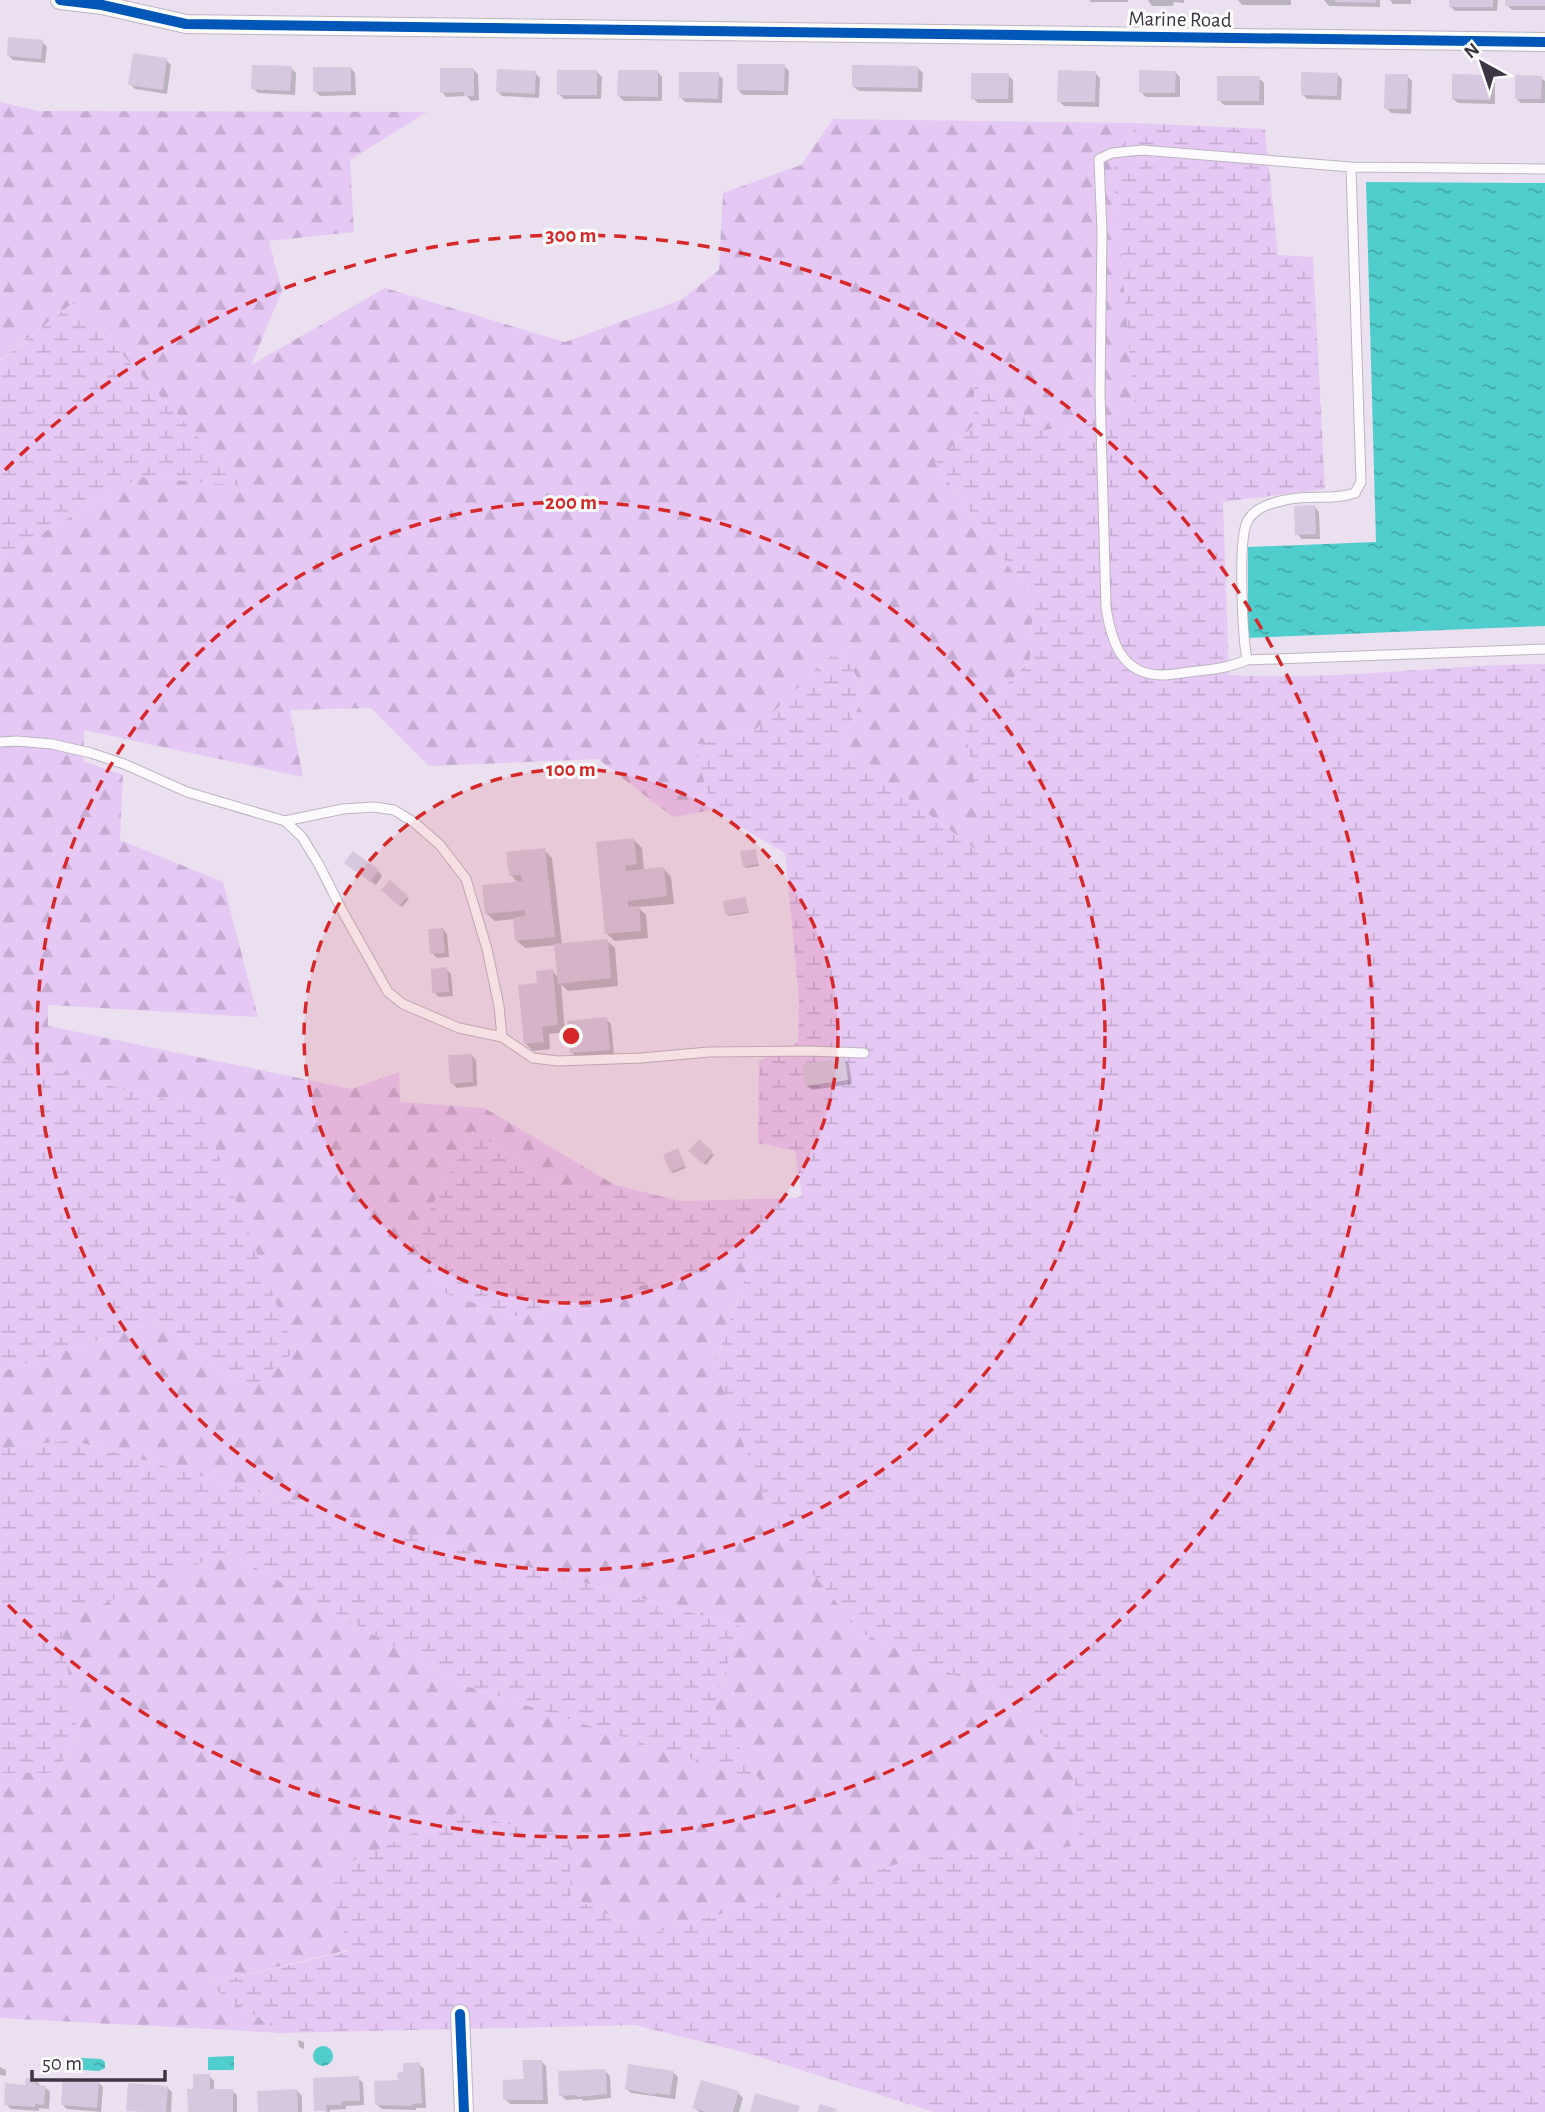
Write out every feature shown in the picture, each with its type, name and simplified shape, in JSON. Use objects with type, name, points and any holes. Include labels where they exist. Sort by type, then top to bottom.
[{"type":"street","name":"Marine Road","points":[[60,0],[102,2],[186,24],[1545,42]]},
{"type":"street","points":[[460,2014],[464,2112]]},
{"type":"lane","points":[[1545,169],[1351,167],[1142,150],[1112,153],[1099,159],[1102,232],[1100,392],[1106,607],[1111,636],[1121,655],[1137,670],[1159,675],[1233,666],[1247,660],[1545,649]]},
{"type":"lane","points":[[1247,660],[1243,642],[1242,542],[1247,521],[1259,508],[1288,499],[1343,497],[1355,493],[1361,482],[1351,167]]},
{"type":"lane","points":[[0,742],[52,744],[92,752],[187,792],[285,821],[302,837],[313,855],[388,992],[403,1004],[459,1028],[502,1037],[533,1058],[558,1061],[709,1052],[864,1053]]},
{"type":"lane","points":[[285,821],[343,809],[374,807],[394,810],[415,823],[440,845],[466,879],[487,949],[499,1006],[502,1037]]},
{"type":"green space","points":[[0,102],[38,111],[427,112],[350,160],[354,232],[269,241],[282,291],[251,365],[385,288],[565,342],[681,300],[719,270],[723,193],[801,165],[833,119],[1137,123],[1113,170],[1136,411],[1042,431],[974,370],[974,425],[935,463],[1033,600],[1030,661],[965,726],[987,858],[840,748],[865,692],[840,647],[755,730],[695,745],[712,810],[673,817],[598,759],[429,766],[371,708],[290,710],[303,777],[84,730],[83,761],[123,775],[120,840],[223,882],[258,1017],[48,1005],[48,1026],[352,1089],[399,1072],[400,1102],[484,1108],[615,1185],[562,1187],[473,1131],[413,1240],[446,1294],[521,1317],[753,1256],[714,1365],[862,1633],[1010,1700],[1074,1770],[1079,1846],[919,1858],[650,1934],[571,1897],[206,1984],[282,2033],[0,2018],[0,1773],[57,1773],[78,1734],[59,1622],[228,1552],[461,1684],[760,1781],[714,1707],[740,1626],[71,1440],[0,1449],[0,1372],[158,1321],[247,1391],[200,1108],[9,1060],[0,1061],[0,557],[141,477],[242,485],[74,302],[0,360]]},
{"type":"green space","points":[[1137,123],[1265,129],[1278,255],[1313,257],[1325,489],[1223,502],[1229,675],[1308,676],[1545,664],[1545,2112],[934,2112],[747,2053],[635,2025],[282,2033],[206,1984],[349,1951],[327,1873],[456,1813],[569,1837],[571,1897],[650,1934],[919,1858],[1079,1846],[1074,1770],[1010,1700],[862,1633],[774,1527],[714,1365],[753,1256],[520,1317],[446,1294],[413,1240],[473,1131],[562,1187],[615,1185],[681,1201],[797,1198],[802,1195],[795,1151],[758,1143],[759,1061],[798,1042],[799,998],[785,853],[712,810],[694,745],[755,730],[840,647],[865,692],[840,748],[986,857],[965,726],[1030,661],[1033,600],[935,463],[974,425],[974,370],[1042,431],[1135,411],[1113,170]]},
{"type":"green space","points":[[74,302],[243,486],[141,477],[0,557],[0,361]]},
{"type":"green space","points":[[9,1060],[200,1108],[295,1351],[247,1391],[158,1321],[0,1372],[0,1061]]},
{"type":"green space","points":[[71,1440],[740,1626],[714,1707],[761,1782],[461,1684],[228,1552],[60,1622],[78,1733],[57,1773],[0,1773],[0,1449]]},
{"type":"water","points":[[1366,182],[1545,183],[1545,626],[1248,638],[1248,547],[1376,542]]},
{"type":"water","points":[[323,2046],[330,2049],[333,2056],[330,2063],[323,2066],[316,2063],[313,2056],[316,2049]]},
{"type":"water","points":[[234,2056],[234,2070],[208,2070],[208,2057]]},
{"type":"water","points":[[81,2058],[101,2059],[105,2062],[105,2068],[99,2071],[82,2070],[78,2066]]},
{"type":"building","points":[[1376,0],[1376,3],[1335,2]]},
{"type":"building","points":[[1449,0],[1493,0],[1493,7],[1449,7]]},
{"type":"building","points":[[1505,0],[1545,0],[1545,6],[1505,6]]},
{"type":"building","points":[[8,37],[43,40],[41,59],[7,56]]},
{"type":"building","points":[[133,53],[167,58],[163,90],[128,85]]},
{"type":"building","points":[[737,64],[785,64],[784,91],[737,90]]},
{"type":"building","points":[[252,65],[292,66],[290,91],[251,89]]},
{"type":"building","points":[[852,65],[918,66],[918,88],[852,87]]},
{"type":"building","points":[[313,67],[351,67],[351,91],[313,92]]},
{"type":"building","points":[[440,68],[474,68],[474,96],[464,96],[464,92],[440,93]]},
{"type":"building","points":[[497,69],[536,71],[535,94],[496,92]]},
{"type":"building","points":[[557,70],[597,70],[597,95],[557,95]]},
{"type":"building","points":[[618,70],[658,70],[658,97],[617,96]]},
{"type":"building","points":[[1058,70],[1096,71],[1095,102],[1057,102]]},
{"type":"building","points":[[1139,70],[1176,71],[1175,93],[1139,93]]},
{"type":"building","points":[[679,72],[719,72],[718,99],[679,98]]},
{"type":"building","points":[[1301,72],[1338,73],[1337,96],[1301,95]]},
{"type":"building","points":[[971,73],[1009,73],[1008,99],[971,99]]},
{"type":"building","points":[[1385,74],[1408,74],[1407,109],[1384,109]]},
{"type":"building","points":[[1452,74],[1491,75],[1490,100],[1452,99]]},
{"type":"building","points":[[1515,75],[1542,76],[1541,99],[1515,99]]},
{"type":"building","points":[[1217,76],[1260,76],[1259,101],[1217,101]]},
{"type":"building","points":[[1315,505],[1316,534],[1295,535],[1294,506]]},
{"type":"building","points":[[634,838],[637,864],[625,866],[626,871],[664,867],[667,896],[628,901],[628,907],[639,906],[641,931],[605,934],[596,842]]},
{"type":"building","points":[[545,848],[555,937],[515,941],[513,918],[525,916],[525,910],[485,914],[482,885],[522,881],[521,875],[509,876],[506,852]]},
{"type":"building","points":[[756,849],[758,864],[743,867],[740,851]]},
{"type":"building","points":[[353,851],[379,870],[370,882],[344,863]]},
{"type":"building","points":[[390,880],[408,896],[399,906],[381,890]]},
{"type":"building","points":[[746,897],[748,912],[725,915],[723,901]]},
{"type":"building","points":[[443,928],[445,953],[430,954],[428,929]]},
{"type":"building","points":[[608,939],[611,978],[558,984],[554,944]]},
{"type":"building","points":[[447,967],[449,992],[432,993],[431,969]]},
{"type":"building","points":[[553,969],[558,1025],[542,1027],[544,1042],[524,1044],[518,985],[537,983],[536,971]]},
{"type":"building","points":[[607,1017],[610,1050],[570,1053],[567,1021]]},
{"type":"building","points":[[472,1054],[473,1082],[450,1084],[448,1055]]},
{"type":"building","points":[[845,1058],[848,1080],[805,1086],[802,1064]]},
{"type":"building","points":[[699,1139],[713,1152],[703,1164],[688,1151]]},
{"type":"building","points":[[678,1148],[685,1166],[670,1172],[663,1155]]},
{"type":"building","points":[[522,2060],[542,2060],[543,2100],[503,2100],[503,2080],[524,2079]]},
{"type":"building","points":[[420,2062],[422,2103],[411,2104],[412,2106],[375,2105],[374,2081],[398,2080],[397,2073],[403,2072],[403,2063]]},
{"type":"building","points":[[628,2064],[674,2071],[670,2095],[625,2089]]},
{"type":"building","points":[[606,2069],[607,2094],[559,2096],[558,2071]]},
{"type":"building","points":[[193,2074],[210,2074],[210,2089],[233,2089],[233,2112],[188,2112],[187,2089],[193,2089]]},
{"type":"building","points":[[359,2076],[360,2101],[342,2101],[342,2105],[326,2105],[327,2111],[314,2111],[313,2078]]},
{"type":"building","points":[[26,2078],[37,2078],[36,2085],[46,2086],[44,2105],[4,2105],[5,2083],[25,2085]]},
{"type":"building","points":[[63,2078],[99,2081],[97,2108],[61,2105]]},
{"type":"building","points":[[701,2080],[739,2091],[733,2112],[706,2112],[692,2108]]},
{"type":"building","points":[[128,2083],[168,2086],[166,2112],[126,2111]]},
{"type":"building","points":[[297,2089],[298,2112],[258,2112],[257,2091]]},
{"type":"building","points":[[755,2093],[800,2106],[798,2112],[750,2112]]},
{"type":"building","points":[[820,2104],[837,2109],[836,2112],[818,2112]]},
{"type":"cycle path","points":[[60,0],[102,5],[186,24],[1545,42]]},
{"type":"cycle path","points":[[460,2014],[464,2112]]}]
